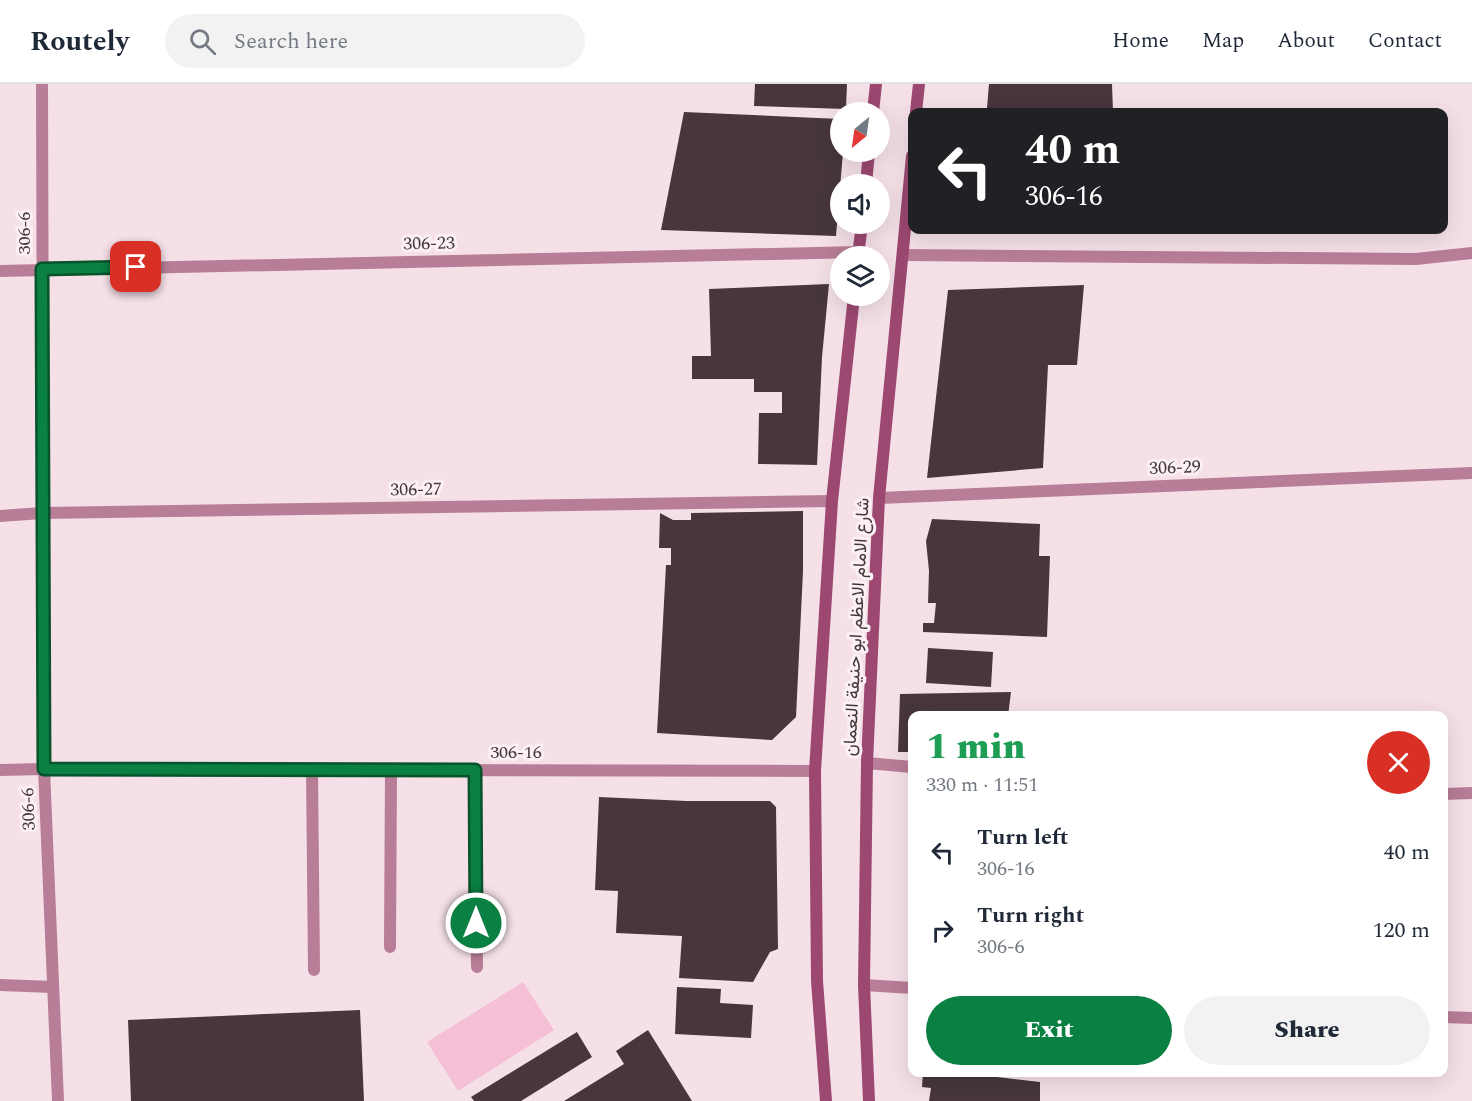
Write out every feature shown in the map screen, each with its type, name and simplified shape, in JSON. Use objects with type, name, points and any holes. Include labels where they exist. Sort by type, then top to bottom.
[{"type":"main road","points":[[874,102],[876,84]]},
{"type":"main road","points":[[916,108],[919,84]]},
{"type":"main road","name":"شارع الامام الاعظم ابو حنيفة النعمان","points":[[869,1101],[864,985],[867,763],[879,498],[908,200]]},
{"type":"main road","name":"شارع الامام الاعظم ابو حنيفة النعمان","points":[[826,1101],[817,981],[815,771],[832,501],[853,306]]},
{"type":"street","name":"306-6","points":[[42,84],[44,769],[58,1101]]},
{"type":"street","points":[[903,255],[1416,260],[1472,253]]},
{"type":"street","name":"306-23","points":[[0,271],[830,255]]},
{"type":"street","name":"306-29","points":[[879,498],[1472,473]]},
{"type":"street","name":"306-27","points":[[0,516],[42,513],[832,501]]},
{"type":"street","points":[[867,763],[908,767]]},
{"type":"street","name":"306-16","points":[[0,770],[815,771]]},
{"type":"street","points":[[312,770],[314,970]]},
{"type":"street","points":[[390,947],[391,770]]},
{"type":"street","points":[[475,770],[477,967]]},
{"type":"street","points":[[1448,794],[1472,793]]},
{"type":"street","points":[[0,985],[53,987]]},
{"type":"street","points":[[864,985],[908,988]]},
{"type":"street","points":[[1448,1017],[1472,1018]]},
{"type":"shaded area","points":[[523,982],[554,1030],[458,1091],[427,1042]]},
{"type":"building","points":[[755,84],[847,84],[846,102],[830,102],[830,108],[754,106]]},
{"type":"building","points":[[989,84],[1112,84],[1113,108],[987,108]]},
{"type":"building","points":[[684,112],[830,119],[830,162],[842,162],[841,174],[830,174],[830,234],[836,234],[836,236],[661,230]]},
{"type":"building","points":[[829,284],[822,357],[817,465],[758,464],[759,413],[782,413],[782,392],[754,392],[754,379],[692,379],[692,356],[711,356],[709,289]]},
{"type":"building","points":[[1084,285],[1077,365],[1048,365],[1043,468],[927,478],[948,290]]},
{"type":"building","points":[[803,511],[803,571],[796,717],[772,740],[657,733],[666,565],[671,565],[671,548],[659,548],[660,513],[673,520],[691,520],[691,513]]},
{"type":"building","points":[[932,519],[1040,524],[1039,556],[1050,556],[1047,637],[923,632],[923,623],[934,623],[936,603],[928,603],[929,571],[926,541]]},
{"type":"building","points":[[928,648],[993,652],[991,687],[926,683]]},
{"type":"building","points":[[1011,692],[1009,711],[908,711],[908,752],[898,752],[900,694]]},
{"type":"building","points":[[599,797],[687,801],[770,801],[776,807],[778,949],[770,952],[753,982],[679,978],[682,936],[616,933],[618,891],[595,890]]},
{"type":"building","points":[[677,987],[721,989],[720,1003],[753,1005],[751,1038],[675,1034]]},
{"type":"building","points":[[360,1010],[364,1101],[131,1101],[128,1020]]},
{"type":"building","points":[[648,1030],[692,1101],[564,1101],[624,1064],[616,1051]]},
{"type":"building","points":[[577,1032],[592,1057],[521,1101],[474,1101],[471,1097]]},
{"type":"building","points":[[923,1077],[998,1077],[1040,1082],[1040,1101],[929,1101],[931,1088],[922,1087]]},
{"type":"route","points":[[136,267],[42,269],[44,769],[475,770],[476,923]]}]
